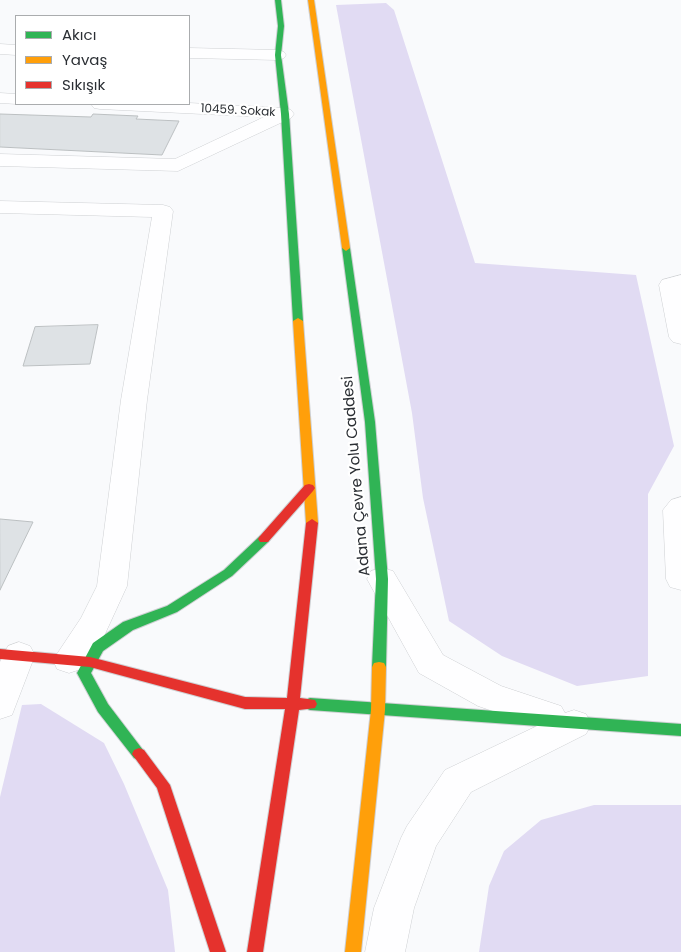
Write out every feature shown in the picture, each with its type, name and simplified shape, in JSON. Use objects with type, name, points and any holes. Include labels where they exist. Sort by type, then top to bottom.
[{"type":"main road","points":[[255,952],[293,703],[312,528],[285,114],[278,55],[281,26],[278,0]]},
{"type":"main road","name":"Adana Çevre Yolu Caddesi","points":[[311,0],[370,422],[382,578],[378,710],[353,952]]},
{"type":"main road","points":[[80,661],[128,626],[172,609],[228,573],[270,534],[309,488]]},
{"type":"main road","points":[[9,655],[80,661],[245,703],[293,703],[681,730]]},
{"type":"main road","points":[[80,661],[84,673],[103,708],[163,784],[218,952]]},
{"type":"street","points":[[0,49],[15,50]]},
{"type":"street","points":[[190,54],[278,55]]},
{"type":"street","points":[[0,98],[15,99]]},
{"type":"street","name":"10459. Sokak","points":[[118,105],[285,114]]},
{"type":"street","points":[[0,160],[178,165],[285,114]]},
{"type":"street","points":[[0,207],[163,211],[134,400],[112,586],[80,661]]},
{"type":"street","points":[[681,282],[670,285],[681,337]]},
{"type":"street","points":[[680,509],[681,579]]},
{"type":"street","points":[[382,578],[431,664],[490,696],[574,724]]},
{"type":"street","points":[[0,705],[9,655]]},
{"type":"street","points":[[385,952],[394,908],[420,838],[458,781],[574,724]]},
{"type":"shaded area","points":[[386,3],[394,10],[475,263],[636,275],[674,446],[648,494],[648,676],[577,686],[502,656],[449,621],[423,498],[412,413],[336,5]]},
{"type":"shaded area","points":[[41,704],[104,743],[124,784],[168,890],[175,952],[0,952],[0,797],[22,705]]},
{"type":"shaded area","points":[[594,805],[681,805],[681,952],[479,952],[489,886],[504,851],[541,820]]},
{"type":"building","points":[[0,114],[91,117],[93,114],[138,116],[136,119],[179,121],[162,155],[0,147]]},
{"type":"building","points":[[98,325],[90,364],[23,366],[35,327]]},
{"type":"building","points":[[0,519],[33,522],[0,590]]},
{"type":"traffic: fast","points":[[278,0],[281,26],[278,55],[285,114],[298,321]]},
{"type":"traffic: fast","points":[[346,248],[370,422],[382,579],[379,667]]},
{"type":"traffic: fast","points":[[139,754],[103,708],[84,673],[98,647],[128,626],[172,609],[228,573],[264,539]]},
{"type":"traffic: fast","points":[[310,704],[681,730]]},
{"type":"traffic: slow","points":[[311,0],[346,248]]},
{"type":"traffic: slow","points":[[298,321],[312,523]]},
{"type":"traffic: slow","points":[[353,952],[378,710],[379,667]]},
{"type":"traffic: jam","points":[[264,539],[309,488]]},
{"type":"traffic: jam","points":[[255,952],[293,703],[312,523]]},
{"type":"traffic: jam","points":[[0,654],[90,662],[245,703],[310,704]]},
{"type":"traffic: jam","points":[[139,754],[163,785],[218,952]]}]
